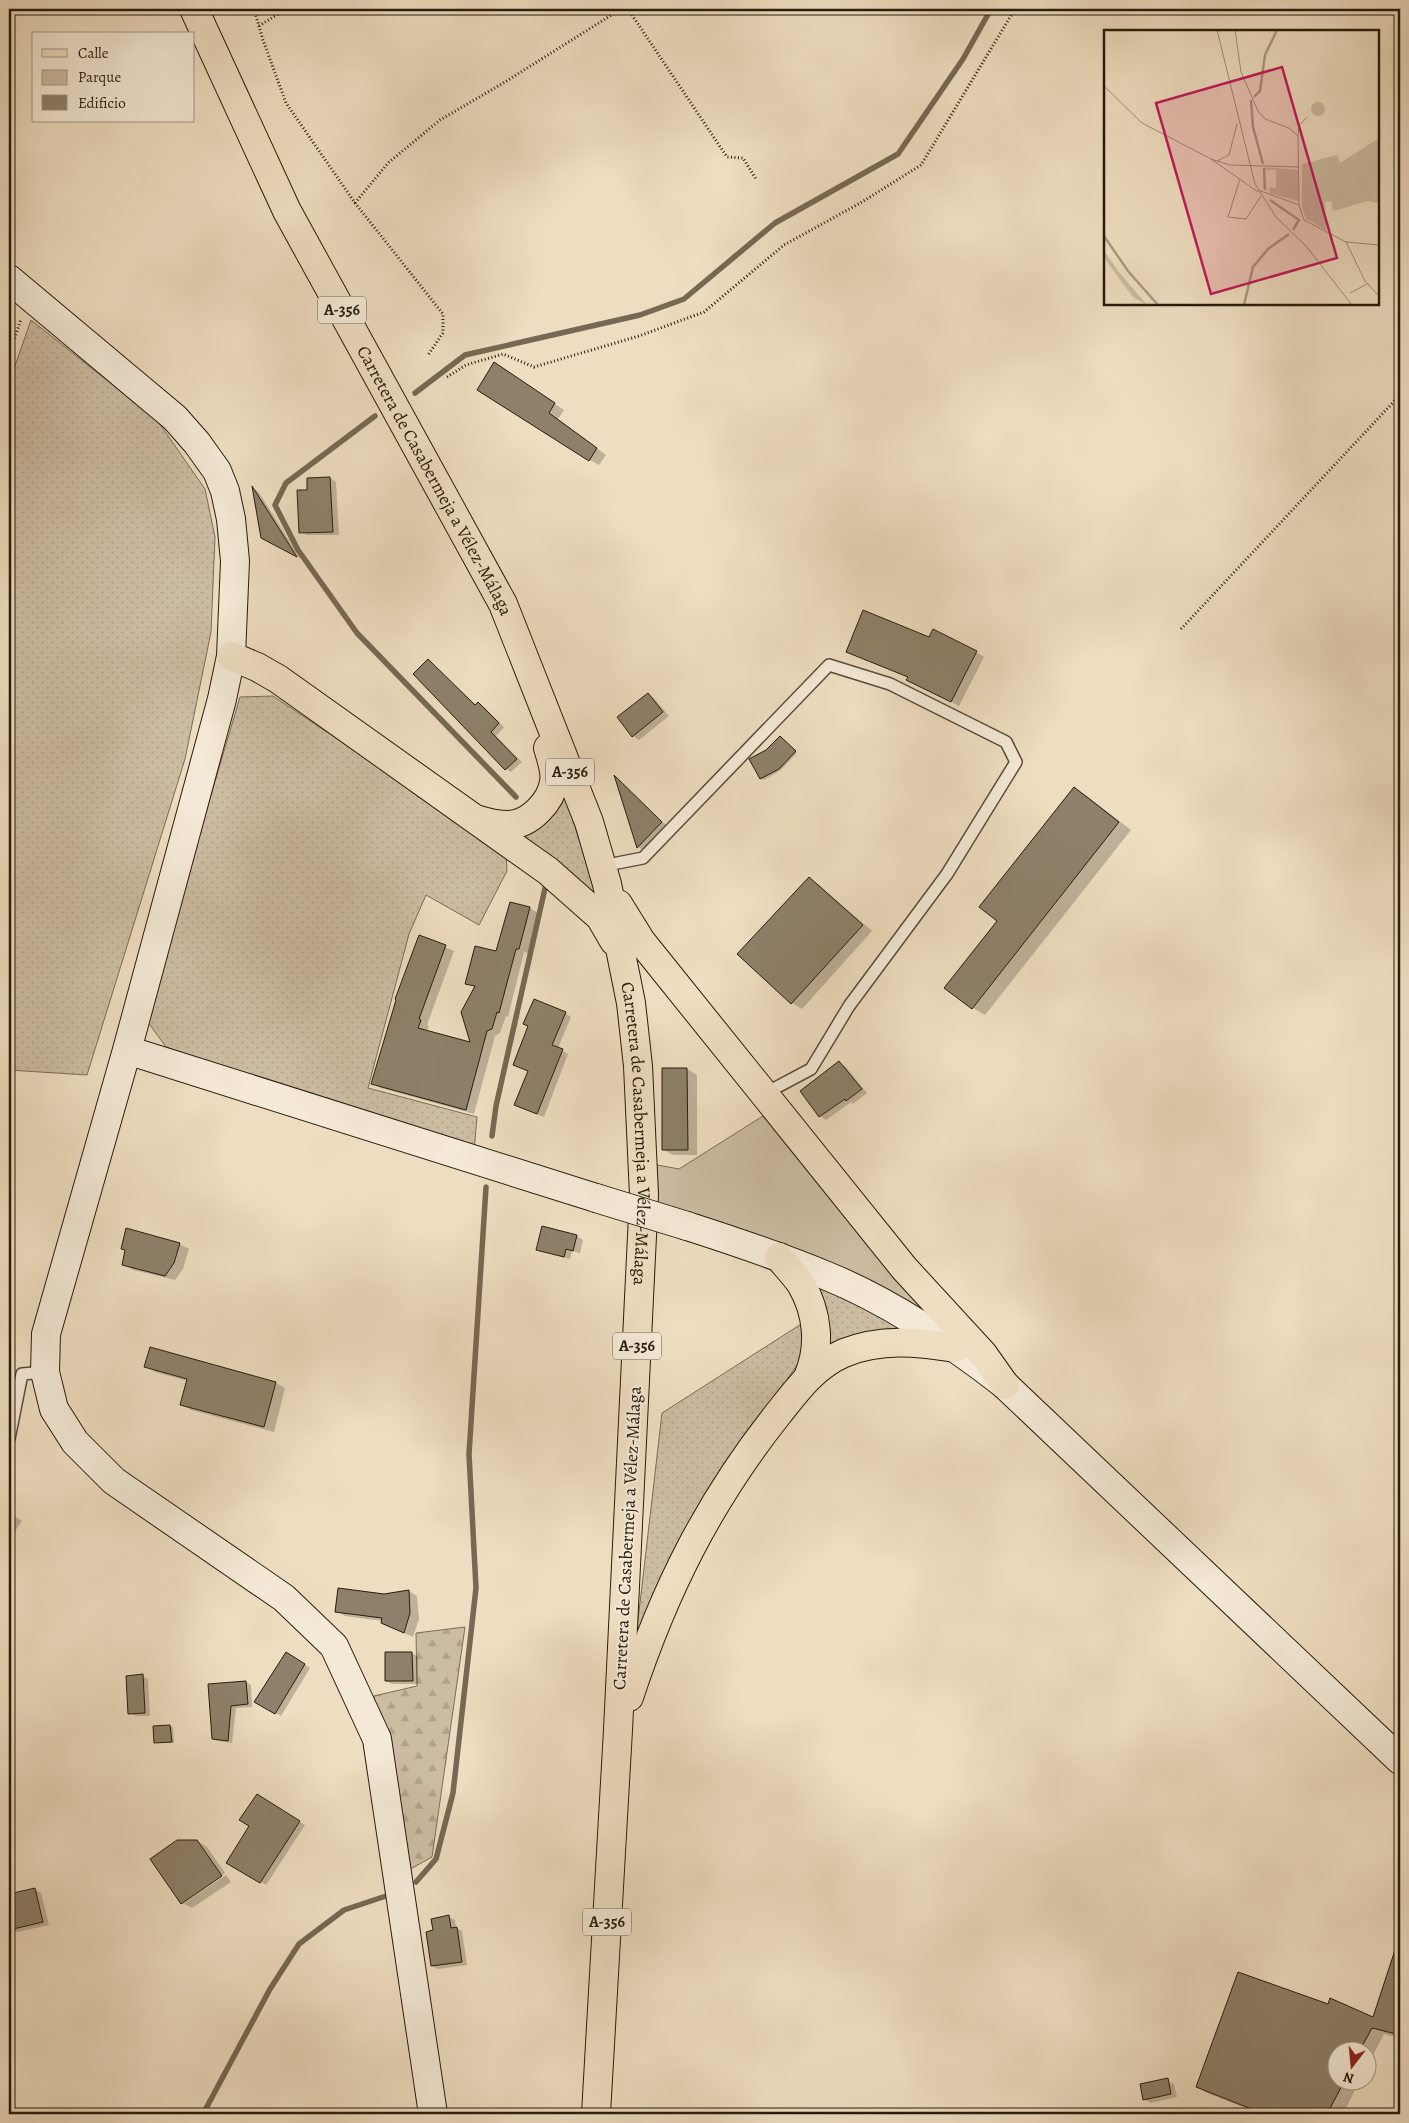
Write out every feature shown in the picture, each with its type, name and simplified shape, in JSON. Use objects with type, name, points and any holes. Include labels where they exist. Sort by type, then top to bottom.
[{"type":"main road","name":"Carretera de Casabermeja a Vélez-Málaga","points":[[194,9],[287,211],[503,604],[590,822],[604,875]]},
{"type":"main road","points":[[231,656],[257,667],[278,679],[548,871],[600,917],[613,937],[623,963]]},
{"type":"main road","points":[[471,818],[490,824],[511,825],[534,815],[546,801],[555,782],[552,758],[536,710],[526,662]]},
{"type":"main road","points":[[604,875],[623,963]]},
{"type":"main road","points":[[604,875],[641,941],[904,1268],[983,1354],[1005,1385]]},
{"type":"main road","name":"Carretera de Casabermeja a Vélez-Málaga","points":[[596,2114],[618,1730],[644,1194],[638,1066],[631,1003],[623,963]]},
{"type":"main road","points":[[778,1258],[801,1285],[813,1313],[817,1343],[814,1362],[808,1377]]},
{"type":"main road","points":[[618,1730],[636,1674],[667,1593],[708,1514],[756,1442],[808,1377],[830,1360],[864,1346],[889,1341],[955,1348]]},
{"type":"street","points":[[19,287],[175,418],[197,443],[217,471],[225,491],[231,519],[235,561],[231,656],[219,708],[127,1050],[46,1334],[45,1372],[54,1409],[75,1442],[114,1481],[284,1598],[334,1646],[377,1739],[433,2114]]},
{"type":"street","points":[[127,1050],[737,1242],[828,1276],[872,1298],[915,1322],[955,1348],[1005,1385],[1400,1760]]},
{"type":"lane","points":[[604,875],[643,858],[829,665],[890,684],[1006,742],[1016,762],[947,874],[849,1006],[811,1069],[764,1094]]},
{"type":"lane","points":[[9,1439],[11,1420],[22,1374],[45,1372]]},
{"type":"path","points":[[254,9],[286,103],[355,202],[443,314],[443,333],[428,355]]},
{"type":"path","points":[[259,26],[286,9]]},
{"type":"path","points":[[355,202],[388,163],[440,120],[505,82],[621,9]]},
{"type":"path","points":[[628,9],[727,157],[743,158],[756,179]]},
{"type":"path","points":[[447,377],[466,365],[503,354],[534,367],[639,336],[704,312],[784,245],[862,202],[921,165],[1015,9]]},
{"type":"path","points":[[9,355],[19,287]]},
{"type":"path","points":[[1181,629],[1400,395]]},
{"type":"green space","points":[[31,320],[157,420],[205,489],[215,537],[211,632],[185,759],[87,1075],[9,1070],[9,383]]},
{"type":"green space","points":[[273,696],[506,852],[507,871],[479,925],[426,895],[409,934],[368,1088],[477,1117],[474,1152],[166,1047],[145,1018],[240,697]]},
{"type":"green space","points":[[564,792],[600,906],[511,837]]},
{"type":"green space","points":[[763,1116],[954,1333],[652,1206],[652,1164],[679,1169]]},
{"type":"green space","points":[[806,1277],[916,1333],[819,1357]]},
{"type":"green space","points":[[806,1321],[802,1357],[781,1389],[634,1655],[662,1413]]},
{"type":"green space","points":[[465,1627],[432,1857],[405,1872],[374,1696],[417,1686],[416,1633]]},
{"type":"building","points":[[494,362],[555,403],[549,413],[597,448],[589,461],[477,390]]},
{"type":"building","points":[[330,477],[333,532],[299,533],[297,490],[307,490],[307,478]]},
{"type":"building","points":[[252,486],[297,557],[261,538]]},
{"type":"building","points":[[863,610],[929,637],[933,629],[977,651],[951,702],[906,680],[908,677],[846,652]]},
{"type":"building","points":[[428,659],[475,705],[478,702],[499,723],[491,732],[517,759],[505,770],[413,674]]},
{"type":"building","points":[[648,693],[663,712],[632,737],[617,717]]},
{"type":"building","points":[[780,736],[796,751],[779,769],[760,779],[749,759],[766,750]]},
{"type":"building","points":[[614,775],[662,822],[637,848]]},
{"type":"building","points":[[1074,787],[1119,822],[972,1009],[944,988],[997,921],[979,907]]},
{"type":"building","points":[[809,877],[863,925],[791,1004],[737,954]]},
{"type":"building","points":[[510,902],[530,907],[519,949],[516,949],[499,1013],[497,1012],[492,1029],[487,1031],[466,1110],[371,1084],[395,999],[419,935],[446,945],[419,1019],[421,1020],[418,1028],[470,1042],[461,1012],[475,986],[465,984],[475,946],[496,951]]},
{"type":"building","points":[[534,999],[566,1012],[552,1045],[563,1049],[537,1114],[514,1105],[528,1071],[513,1065],[528,1026],[523,1024]]},
{"type":"building","points":[[839,1061],[862,1089],[819,1117],[800,1091]]},
{"type":"building","points":[[662,1068],[687,1068],[688,1150],[662,1150]]},
{"type":"building","points":[[542,1226],[577,1235],[573,1251],[566,1249],[564,1257],[536,1250]]},
{"type":"building","points":[[126,1228],[180,1243],[174,1263],[165,1276],[122,1265],[125,1250],[121,1249]]},
{"type":"building","points":[[150,1347],[276,1382],[264,1427],[180,1405],[187,1379],[144,1367]]},
{"type":"building","points":[[338,1588],[384,1594],[409,1590],[410,1613],[404,1633],[381,1623],[382,1618],[335,1612]]},
{"type":"building","points":[[286,1652],[305,1664],[275,1714],[254,1702]]},
{"type":"building","points":[[385,1652],[412,1652],[413,1681],[385,1681]]},
{"type":"building","points":[[143,1674],[145,1713],[128,1714],[126,1676]]},
{"type":"building","points":[[246,1681],[248,1704],[231,1706],[228,1741],[212,1739],[208,1684]]},
{"type":"building","points":[[170,1725],[172,1742],[154,1743],[153,1726]]},
{"type":"building","points":[[257,1794],[300,1821],[260,1883],[226,1863],[249,1826],[239,1820]]},
{"type":"building","points":[[177,1840],[197,1840],[222,1876],[181,1904],[150,1859]]},
{"type":"building","points":[[35,1888],[43,1922],[9,1930],[9,1894]]},
{"type":"building","points":[[449,1915],[451,1928],[457,1927],[462,1962],[431,1966],[426,1932],[433,1930],[431,1919]]},
{"type":"building","points":[[1397,1944],[1400,1945],[1400,2035],[1372,2028],[1365,2040],[1326,2040],[1326,2090],[1340,2090],[1327,2114],[1264,2114],[1196,2087],[1238,1972],[1328,2004],[1330,1998],[1373,2017]]},
{"type":"building","points":[[1168,2078],[1171,2094],[1143,2100],[1140,2084]]},
{"type":"waterway","points":[[415,393],[465,355],[640,315],[684,299],[775,223],[898,154],[963,59],[991,9]]},
{"type":"waterway","points":[[375,416],[286,483],[275,505],[298,550],[357,633],[516,797]]},
{"type":"waterway","points":[[492,1136],[496,1106],[546,884]]},
{"type":"waterway","points":[[416,1882],[436,1859],[453,1793],[476,1588],[469,1454],[486,1187]]},
{"type":"waterway","points":[[203,2114],[270,1989],[299,1944],[344,1910],[386,1896]]}]
